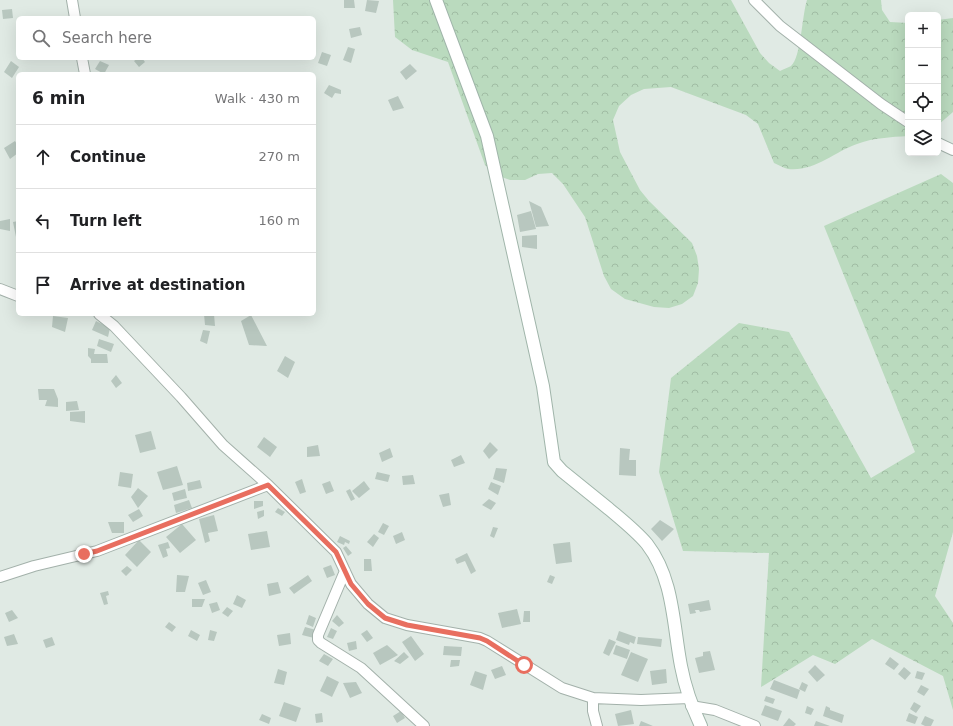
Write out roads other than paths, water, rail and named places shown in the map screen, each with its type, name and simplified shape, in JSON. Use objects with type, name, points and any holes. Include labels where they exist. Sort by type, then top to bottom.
[{"type":"main road","points":[[436,0],[487,136],[543,386],[554,462],[562,471],[629,526],[647,544],[657,561],[674,613],[680,666],[690,702],[701,726]]},
{"type":"street","points":[[72,0],[75,16]]},
{"type":"street","points":[[754,0],[780,26],[881,104],[905,120]]},
{"type":"street","points":[[82,60],[85,72]]},
{"type":"street","points":[[941,144],[953,150]]},
{"type":"street","points":[[0,289],[16,295]]},
{"type":"street","points":[[102,316],[114,326],[181,397],[223,445],[268,485],[336,552],[351,584],[368,604],[385,618],[407,625],[480,638],[562,688],[593,698],[690,702],[755,726]]},
{"type":"street","points":[[0,577],[34,566],[97,551],[268,485]]},
{"type":"street","points":[[345,571],[318,635],[318,640],[361,668],[424,726]]},
{"type":"street","points":[[593,698],[594,711],[598,726]]}]
